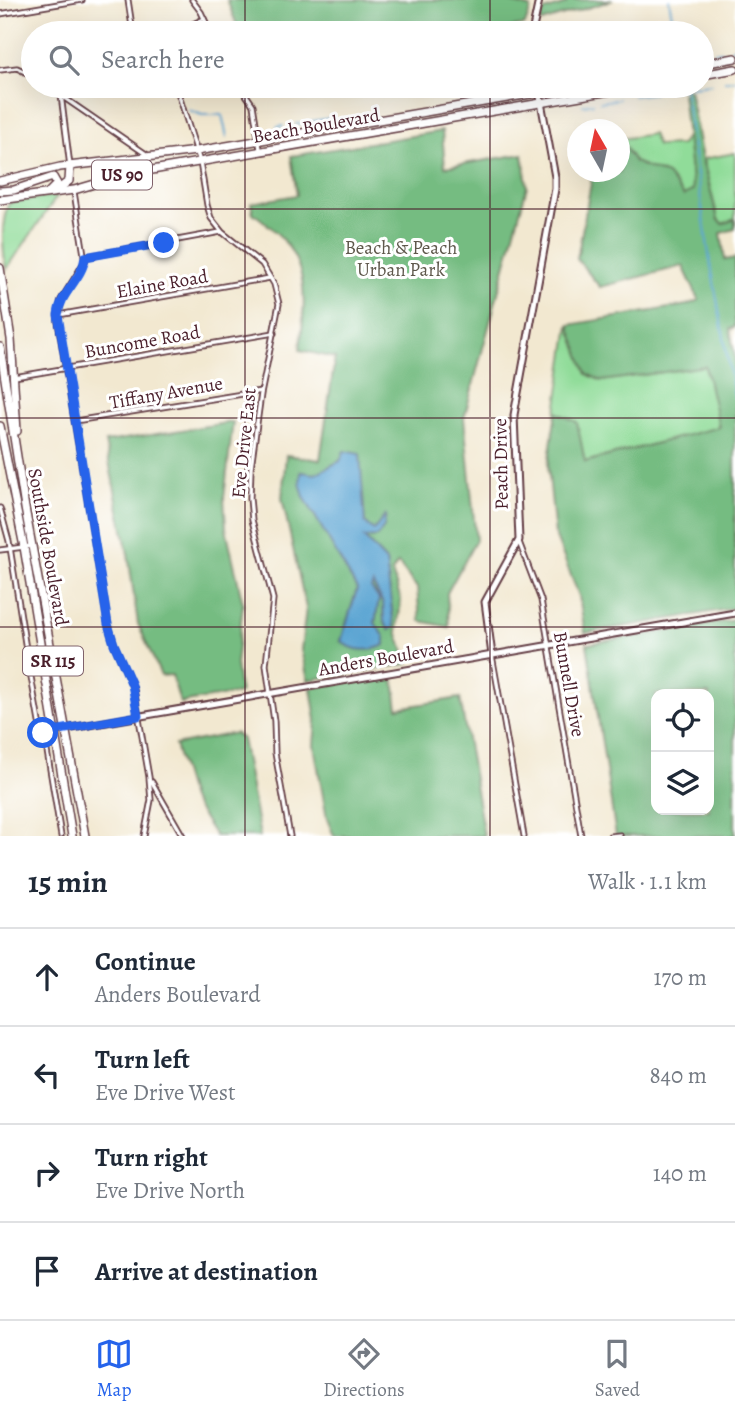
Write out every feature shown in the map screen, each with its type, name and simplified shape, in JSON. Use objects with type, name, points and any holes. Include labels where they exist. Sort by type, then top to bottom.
[{"type":"highway","points":[[714,62],[735,58]]},
{"type":"highway","points":[[714,73],[735,69]]},
{"type":"highway","name":"US 90","points":[[0,181],[70,166],[197,151],[493,98]]},
{"type":"highway","name":"Beach Boulevard","points":[[2,200],[74,190],[129,174],[570,98]]},
{"type":"highway","points":[[48,194],[69,181],[70,166]]},
{"type":"highway","points":[[0,175],[18,178]]},
{"type":"highway","points":[[0,191],[14,190],[53,177],[57,184],[48,194]]},
{"type":"highway","points":[[0,209],[10,201],[28,197]]},
{"type":"highway","points":[[0,268],[14,377],[18,463]]},
{"type":"highway","name":"Southside Boulevard","points":[[0,346],[72,836]]},
{"type":"highway","name":"Southside Boulevard","points":[[0,426],[66,728],[85,836]]},
{"type":"street","points":[[0,14],[82,0]]},
{"type":"street","points":[[128,0],[131,21]]},
{"type":"street","points":[[192,0],[204,19],[200,21]]},
{"type":"street","points":[[535,21],[539,0]]},
{"type":"street","points":[[0,70],[21,69]]},
{"type":"street","points":[[61,98],[70,166]]},
{"type":"street","points":[[65,98],[140,152],[155,157]]},
{"type":"street","points":[[180,98],[200,162],[209,211],[222,232],[257,260],[271,278]]},
{"type":"street","points":[[248,98],[253,105],[260,151]]},
{"type":"street","name":"Peach Drive","points":[[519,540],[514,415],[555,189],[540,98]]},
{"type":"street","points":[[398,117],[399,127]]},
{"type":"street","points":[[74,190],[85,257],[84,266],[61,300],[58,315],[108,624],[132,685],[149,777],[151,800],[144,836]]},
{"type":"street","points":[[85,257],[222,232]]},
{"type":"street","name":"Elaine Road","points":[[58,315],[271,278]]},
{"type":"street","name":"Eve Drive East","points":[[271,278],[279,304],[261,391],[251,467],[250,498],[252,520],[273,599],[266,655],[275,753],[290,836]]},
{"type":"street","name":"Buncome Road","points":[[14,377],[274,332]]},
{"type":"street","name":"Tiffany Avenue","points":[[75,422],[261,391]]},
{"type":"street","points":[[0,508],[10,549],[61,836]]},
{"type":"street","points":[[519,540],[485,602],[524,836]]},
{"type":"street","name":"Bunnell Drive","points":[[519,540],[539,591],[581,836]]},
{"type":"street","points":[[0,550],[28,547]]},
{"type":"street","name":"Anders Boulevard","points":[[43,733],[735,613]]},
{"type":"street","points":[[149,777],[183,836]]},
{"type":"street","points":[[610,836],[620,835]]},
{"type":"green space","points":[[227,0],[500,0],[531,8],[526,21],[235,21]]},
{"type":"green space","points":[[567,0],[613,0],[540,21],[544,11],[566,4]]},
{"type":"green space","points":[[683,98],[691,98],[702,159],[718,219],[723,224],[735,219],[735,229],[721,233],[725,260],[735,258],[735,327],[730,329],[735,358],[735,608],[585,633],[579,596],[555,535],[548,466],[556,412],[577,422],[585,462],[719,427],[705,366],[602,381],[587,374],[569,325],[687,305],[699,300],[683,266],[600,287],[577,259],[591,182],[630,182],[630,155],[634,162],[667,175],[684,196],[693,190]]},
{"type":"green space","name":"Beach & Peach Urban Park","points":[[442,131],[445,167],[523,154],[527,186],[464,418],[476,540],[447,593],[449,627],[420,621],[417,588],[398,563],[392,572],[401,600],[397,631],[408,664],[308,680],[301,650],[306,608],[282,498],[286,455],[320,460],[335,358],[300,350],[304,307],[303,289],[295,257],[272,228],[253,213],[251,203],[297,195],[291,156]],"holes":[[[340,461],[362,496],[365,523],[374,531],[385,516],[377,537],[364,538],[386,561],[394,627],[389,630],[384,622],[383,603],[373,583],[371,588],[379,599],[375,623],[341,641],[357,589],[336,551],[301,472],[315,475]]]},
{"type":"green space","points":[[652,134],[657,146],[681,145],[687,135],[693,190],[684,196],[667,175],[634,162],[630,155],[630,137]]},
{"type":"green space","points":[[735,153],[735,219],[722,224],[718,219],[703,159]]},
{"type":"green space","points":[[58,195],[6,270],[3,227],[9,203]]},
{"type":"green space","points":[[569,325],[587,374],[602,381],[705,366],[720,427],[584,462],[556,412]]},
{"type":"green space","points":[[233,422],[224,498],[226,528],[243,604],[236,664],[240,693],[180,703],[172,675],[161,676],[138,624],[128,554],[105,442]]},
{"type":"green space","points":[[735,620],[735,836],[616,836],[587,644]]},
{"type":"green space","points":[[393,674],[398,708],[460,698],[484,836],[334,836],[327,819],[314,745],[316,720],[311,688]]},
{"type":"green space","points":[[235,733],[242,739],[260,836],[215,836],[191,799],[175,745]]},
{"type":"water","points":[[344,451],[360,454],[365,523],[374,530],[386,514],[384,527],[377,537],[364,538],[386,561],[394,627],[389,630],[384,622],[383,603],[373,584],[371,588],[379,599],[375,623],[385,637],[385,645],[368,650],[356,649],[341,641],[357,589],[304,497],[300,483],[301,472],[315,474],[340,461]]},
{"type":"waterway","points":[[669,0],[673,21]]},
{"type":"waterway","points":[[715,52],[722,51]]},
{"type":"waterway","points":[[725,81],[735,80]]},
{"type":"waterway","points":[[686,98],[709,255],[735,399]]},
{"type":"waterway","points":[[600,102],[619,99]]},
{"type":"waterway","points":[[583,105],[593,103]]},
{"type":"waterway","points":[[189,110],[202,115],[222,115],[227,137]]},
{"type":"waterway","points":[[296,124],[331,118]]},
{"type":"waterway","points":[[277,127],[283,126]]},
{"type":"route","points":[[43,733],[138,716],[134,690],[108,624],[58,315],[61,300],[84,266],[85,257],[164,243]]}]
